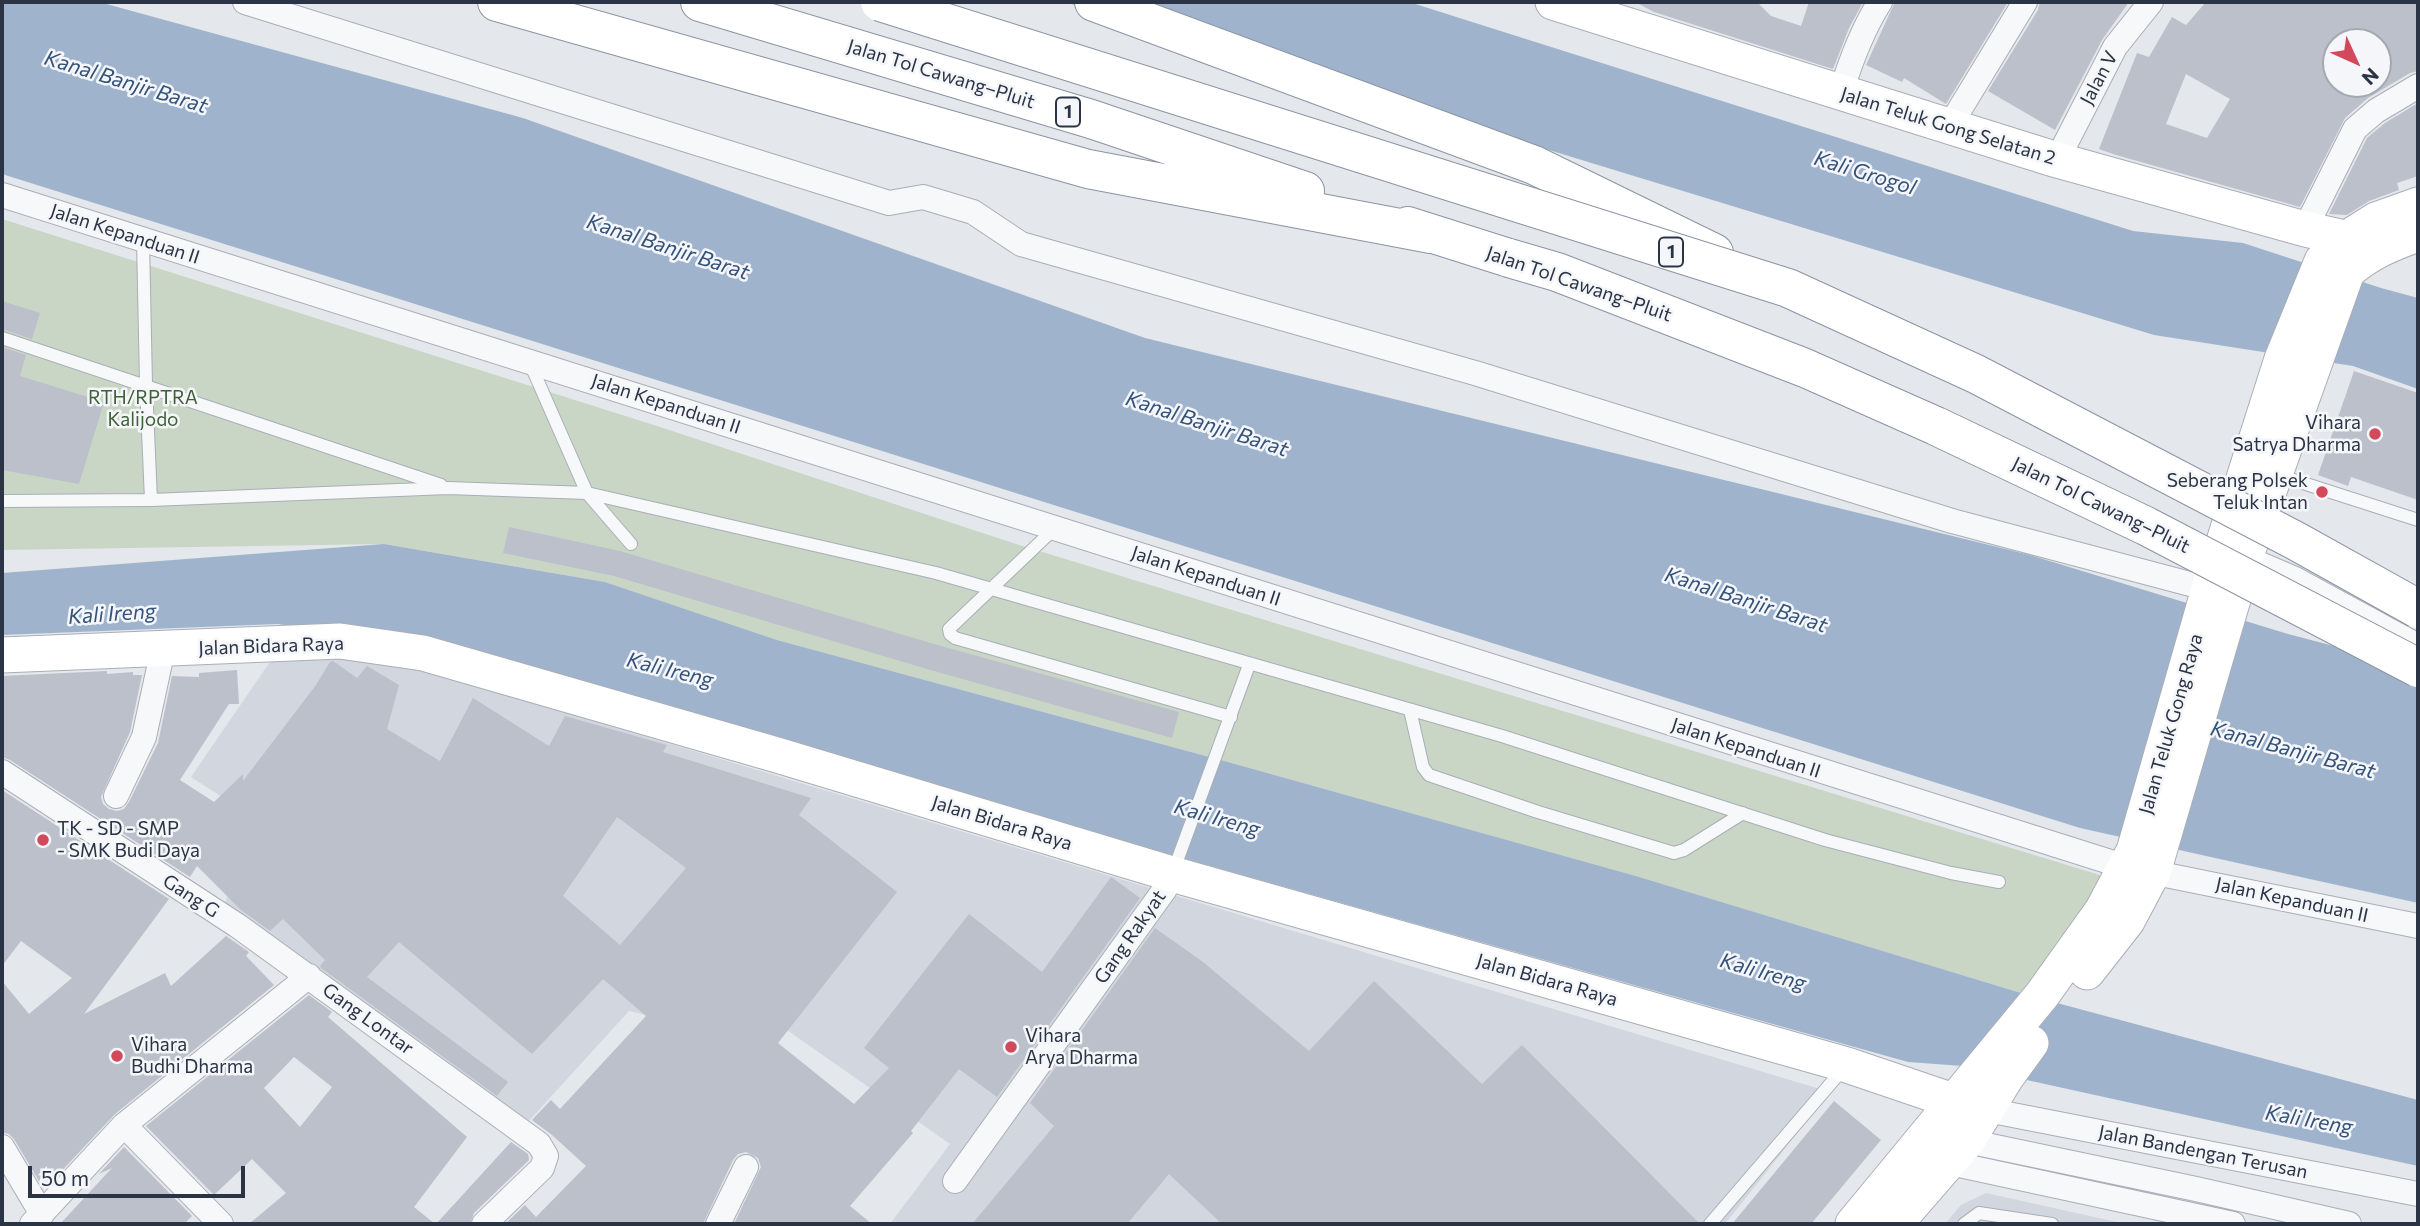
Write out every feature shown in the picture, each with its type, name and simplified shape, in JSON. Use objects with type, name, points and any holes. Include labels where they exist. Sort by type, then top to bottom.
[{"type":"highway","points":[[497,2],[1088,169],[1431,234]]},
{"type":"highway","name":"Jalan Tol Cawang–Pluit","points":[[700,2],[1091,118],[1431,234],[1557,272],[1805,368],[2135,520],[2418,668]]},
{"type":"highway","name":"1","points":[[880,2],[1788,288],[1976,374],[2296,541],[2418,609]]},
{"type":"highway","points":[[1094,2],[1534,165],[1788,288]]},
{"type":"street","points":[[244,2],[889,203],[923,197],[973,212],[1021,244],[1475,373],[2215,601]]},
{"type":"street","name":"Jalan Teluk Gong Selatan 2","points":[[1553,2],[2057,160],[2305,229],[2339,257],[2371,244],[2405,244]]},
{"type":"street","points":[[1841,92],[1853,53],[1880,2]]},
{"type":"street","points":[[1949,127],[2025,2]]},
{"type":"street","name":"Jalan V","points":[[2057,160],[2115,47],[2151,2]]},
{"type":"street","points":[[2305,229],[2355,129],[2387,104],[2418,86]]},
{"type":"street","name":"Jalan Kepanduan II","points":[[2,195],[1941,810],[2418,926]]},
{"type":"street","points":[[2339,257],[2376,220],[2418,205]]},
{"type":"street","name":"Jalan Teluk Gong Raya","points":[[1895,1224],[1958,1152],[1971,1106],[1992,1075],[2054,997],[2127,921],[2215,601],[2298,362],[2339,257]]},
{"type":"street","name":"Jalan Teluk Gong Raya","points":[[2237,542],[2274,474],[2298,362]]},
{"type":"street","points":[[2237,542],[2301,558],[2418,620]]},
{"type":"street","points":[[2237,542],[2295,579],[2418,646]]},
{"type":"street","name":"Jalan Bidara Raya","points":[[2,655],[340,641],[422,653],[1847,1065],[1971,1106]]},
{"type":"street","points":[[116,796],[144,737],[163,649]]},
{"type":"street","name":"Gang G","points":[[2,772],[309,975]]},
{"type":"street","name":"Gang Rakyat","points":[[955,1181],[1165,889],[1174,869]]},
{"type":"street","name":"Gang Lontar","points":[[37,1219],[124,1125],[309,975],[544,1150],[545,1161],[542,1167],[484,1224]]},
{"type":"street","name":"Jalan Teluk Gong Raya","points":[[1853,1224],[1922,1141],[1971,1106]]},
{"type":"street","name":"Jalan Bandengan Terusan","points":[[1971,1106],[2418,1194]]},
{"type":"street","points":[[124,1125],[221,1224]]},
{"type":"street","points":[[1922,1141],[2189,1219],[2233,1224]]},
{"type":"street","points":[[2,1147],[37,1219]]},
{"type":"street","points":[[1958,1152],[2196,1189],[2348,1224]]},
{"type":"street","points":[[718,1224],[746,1167]]},
{"type":"street","points":[[2189,1219],[2196,1189]]},
{"type":"lane","points":[[143,240],[151,500]]},
{"type":"lane","points":[[2,338],[448,488]]},
{"type":"lane","points":[[528,361],[587,493],[631,544]]},
{"type":"lane","points":[[2274,474],[2418,520]]},
{"type":"lane","points":[[2,501],[151,500],[448,488],[587,493],[936,573],[1503,736],[1825,840],[1951,873],[1999,882]]},
{"type":"lane","points":[[1056,528],[949,629],[950,634],[955,638],[1231,717]]},
{"type":"lane","name":"Gang Rakyat","points":[[1174,869],[1249,665]]},
{"type":"lane","points":[[1410,710],[1423,767],[1429,775],[1550,816],[1675,853],[1743,813]]},
{"type":"lane","points":[[1710,1224],[1847,1065]]},
{"type":"lane","points":[[1964,1224],[1979,1213],[2052,1224]]},
{"type":"shaded area","points":[[364,652],[1830,1092],[1725,1224],[890,1224],[950,1144],[711,977],[664,1019],[629,1011],[516,1135],[224,907],[253,817],[191,777],[274,656]]},
{"type":"shaded area","points":[[1986,1193],[2126,1224],[1945,1224],[1961,1205]]},
{"type":"green space","name":"RTH/RPTRA Kalijodo","points":[[2,219],[657,426],[1013,543],[2103,876],[2031,996],[1636,876],[777,640],[605,582],[384,544],[2,550]]},
{"type":"water","name":"Kanal Banjir Barat","points":[[2,2],[99,2],[523,118],[1145,338],[2030,555],[2288,634],[2418,668],[2418,903],[2080,828],[2,174]]},
{"type":"water","name":"Kali Grogol","points":[[1065,2],[1409,2],[2133,231],[2243,243],[2418,298],[2418,389],[2353,366],[2154,335]]},
{"type":"water","name":"Kali Ireng","points":[[384,544],[605,582],[777,640],[1636,876],[2031,996],[2418,1100],[2418,1166],[1963,1066],[1908,1062],[473,659],[278,624],[2,635],[2,573]]},
{"type":"building","points":[[1635,2],[1757,2],[1771,16],[1801,26],[1809,2],[1863,2],[1849,28],[1833,69],[1654,12]]},
{"type":"building","points":[[1895,2],[2008,2],[1946,104],[1904,78],[1902,82],[1866,65]]},
{"type":"building","points":[[2040,2],[2129,2],[2102,40],[2055,130],[1988,91],[2038,10]]},
{"type":"building","points":[[2206,2],[2418,2],[2418,71],[2392,84],[2392,28],[2322,28],[2322,98],[2368,98],[2345,118],[2300,207],[2099,149],[2137,53],[2149,57],[2172,17],[2186,25]],"holes":[[[2186,74],[2230,99],[2207,138],[2166,124]]]},
{"type":"building","points":[[2418,103],[2418,176],[2397,183],[2399,190],[2369,201],[2347,215],[2329,214],[2367,138],[2385,123]]},
{"type":"building","points":[[2,301],[40,313],[32,339],[2,329]]},
{"type":"building","points":[[2,347],[26,355],[20,376],[104,402],[79,484],[2,470]]},
{"type":"building","name":"Vihara Satrya Dharma","points":[[2354,371],[2418,393],[2418,500],[2351,477],[2348,486],[2318,475]]},
{"type":"building","points":[[509,527],[620,551],[934,644],[1179,712],[1172,738],[614,576],[503,553]]},
{"type":"building","points":[[333,661],[357,678],[367,666],[399,685],[387,729],[440,761],[473,698],[549,746],[565,716],[667,745],[663,752],[811,798],[799,815],[897,892],[778,1043],[854,1104],[889,1068],[864,1048],[969,914],[1042,972],[1111,877],[1140,898],[997,1097],[959,1069],[911,1131],[913,1133],[850,1206],[872,1224],[734,1224],[761,1167],[758,1158],[746,1152],[738,1154],[733,1160],[703,1224],[505,1224],[525,1205],[536,1217],[586,1166],[532,1120],[551,1100],[560,1109],[646,1016],[603,979],[532,1054],[399,942],[367,977],[508,1082],[497,1096],[321,968],[325,960],[283,919],[270,931],[240,909],[197,866],[190,877],[2,757],[2,676],[107,671],[107,674],[133,672],[133,675],[142,675],[130,732],[101,797],[103,804],[109,809],[124,809],[158,743],[172,676],[199,677],[199,673],[237,670],[239,704],[229,704],[180,780],[214,802],[243,774],[243,781],[316,685]],"holes":[[[617,817],[686,868],[620,945],[563,896]]]},
{"type":"building","points":[[2,790],[169,899],[84,1014],[165,973],[171,986],[226,936],[249,952],[246,956],[274,985],[115,1114],[53,1180],[48,1176],[39,1181],[14,1139],[2,1132],[2,981],[29,1014],[72,978],[21,941],[2,966]]},
{"type":"building","points":[[1155,928],[1203,962],[1309,1051],[1374,981],[1482,1084],[1522,1045],[1700,1224],[1222,1224],[1169,1174],[1127,1224],[972,1224],[1054,1126],[1030,1103]]},
{"type":"building","points":[[309,995],[332,1012],[328,1017],[467,1137],[414,1207],[435,1224],[249,1224],[286,1193],[252,1159],[214,1195],[146,1126]],"holes":[[[294,1057],[332,1087],[300,1127],[264,1088]]]},
{"type":"building","points":[[1834,1101],[1881,1140],[1811,1224],[1732,1224]]},
{"type":"building","points":[[511,1142],[528,1154],[529,1160],[474,1213],[470,1224],[436,1224]]},
{"type":"building","points":[[124,1147],[192,1216],[184,1224],[60,1224],[112,1168],[99,1174]]},
{"type":"place","name":"Vihara Satrya Dharma","points":[[2375,434]]},
{"type":"place","name":"Seberang Polsek Teluk Intan","points":[[2322,492]]},
{"type":"place","name":"TK - SD - SMP - SMK Budi Daya","points":[[43,840]]},
{"type":"place","name":"Vihara Arya Dharma","points":[[1011,1047]]},
{"type":"place","name":"Vihara Budhi Dharma","points":[[117,1056]]}]
